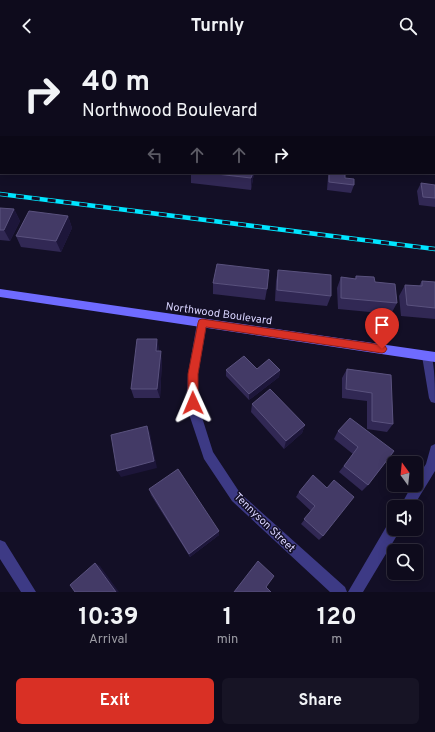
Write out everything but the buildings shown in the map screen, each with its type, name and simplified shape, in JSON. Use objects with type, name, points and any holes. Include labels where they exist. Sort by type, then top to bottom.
[{"type":"street","name":"Northwood Boulevard","points":[[0,293],[431,356]]},
{"type":"street","name":"Tennyson Street","points":[[202,323],[193,374],[192,394],[194,411],[208,455],[236,497],[340,592]]},
{"type":"street","points":[[431,356],[435,398]]},
{"type":"street","points":[[410,500],[431,466],[435,450]]},
{"type":"street","points":[[355,592],[389,536]]},
{"type":"street","points":[[0,547],[29,592]]},
{"type":"railway","points":[[0,194],[435,249]]},
{"type":"route","points":[[193,403],[193,374],[202,323],[382,349]]}]
